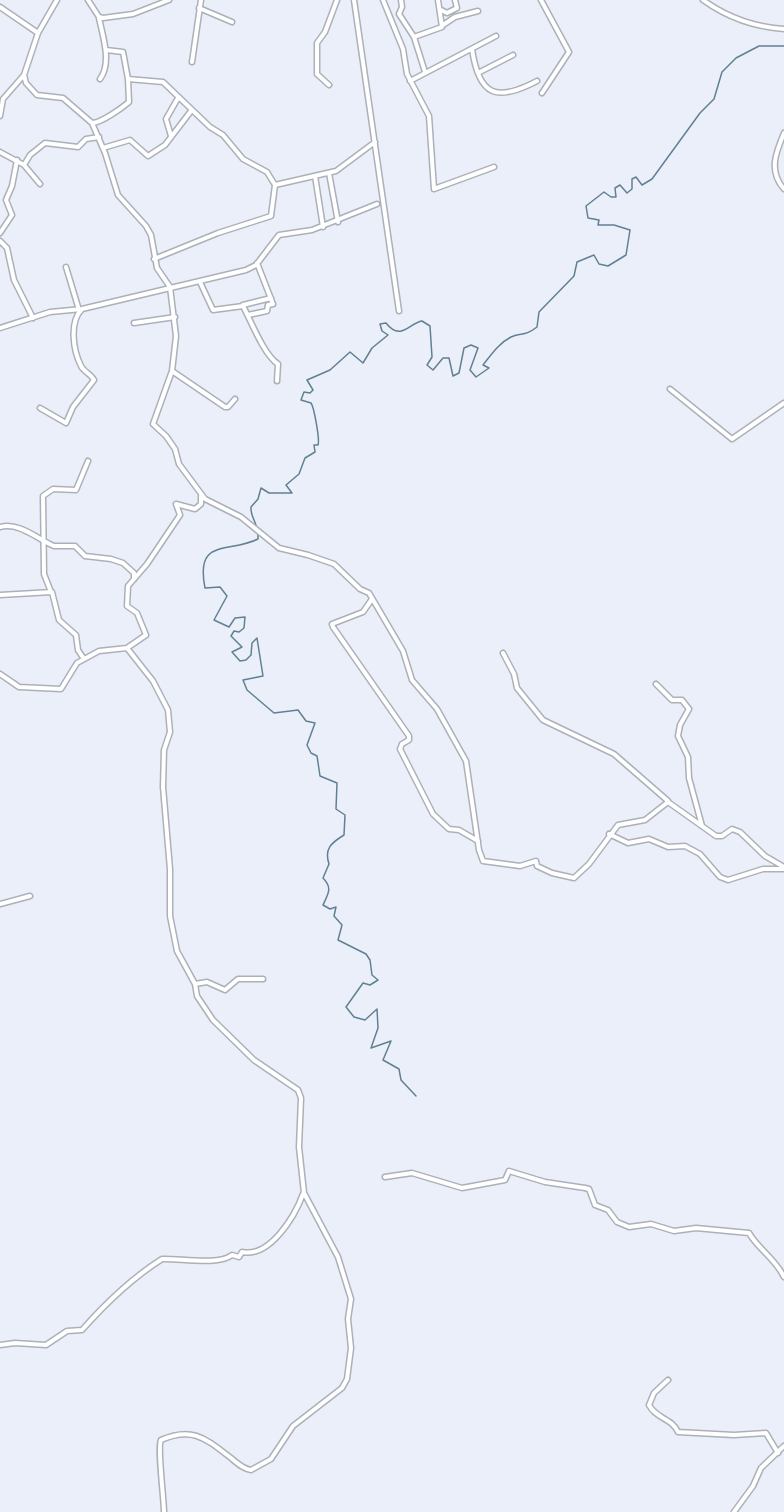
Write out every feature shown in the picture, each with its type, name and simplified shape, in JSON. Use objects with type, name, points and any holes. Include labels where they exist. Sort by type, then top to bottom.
[{"type":"street","points":[[0,116],[3,99],[24,75],[38,33],[57,0]]},
{"type":"street","points":[[88,0],[99,17],[106,50],[106,71],[100,79]]},
{"type":"street","points":[[99,17],[133,14],[169,0]]},
{"type":"street","points":[[192,62],[201,0]]},
{"type":"street","points":[[328,85],[317,75],[317,43],[325,32],[331,9],[337,0]]},
{"type":"street","points":[[354,0],[399,310]]},
{"type":"street","points":[[383,0],[403,49],[410,81],[429,116],[434,189],[494,167]]},
{"type":"street","points":[[401,0],[402,7],[399,14],[414,37],[425,73]]},
{"type":"street","points":[[438,0],[443,25]]},
{"type":"street","points":[[441,10],[447,13],[453,11],[457,8],[455,0]]},
{"type":"street","points":[[541,0],[569,52],[542,93]]},
{"type":"street","points":[[703,0],[739,20],[762,27],[784,29]]},
{"type":"street","points":[[0,7],[38,33]]},
{"type":"street","points":[[199,8],[232,22]]},
{"type":"street","points":[[414,37],[439,30],[455,17],[478,11]]},
{"type":"street","points":[[410,81],[496,36]]},
{"type":"street","points":[[472,49],[478,73],[488,88],[505,94],[537,81]]},
{"type":"street","points":[[94,124],[129,102],[123,52],[106,50]]},
{"type":"street","points":[[478,73],[513,55]]},
{"type":"street","points":[[24,75],[26,83],[37,95],[63,98],[94,124],[118,195],[143,221],[152,235],[154,259],[161,277],[170,287],[175,317],[172,371],[152,423],[166,436],[175,449],[178,464],[190,477],[201,495],[241,518],[279,549],[308,555],[334,564],[360,588],[369,593],[403,651],[412,680],[437,709],[461,750],[469,772],[478,841],[484,861],[520,866],[536,861],[537,866],[549,872],[571,878],[579,876],[609,834],[620,824],[647,819],[668,802]]},
{"type":"street","points":[[128,79],[162,81],[191,111],[223,135],[243,159],[267,172],[275,185],[271,216],[218,233],[154,259]]},
{"type":"street","points":[[171,136],[166,119],[178,98]]},
{"type":"street","points":[[103,148],[132,140],[148,156],[165,145],[191,111]]},
{"type":"street","points":[[784,134],[774,155],[777,174],[784,189]]},
{"type":"street","points":[[24,165],[30,155],[45,143],[80,146],[86,140],[99,137]]},
{"type":"street","points":[[275,185],[329,173],[347,165],[375,142]]},
{"type":"street","points":[[0,152],[24,165],[40,184]]},
{"type":"street","points":[[0,233],[12,216],[6,200],[12,186],[17,160]]},
{"type":"street","points":[[329,173],[338,222]]},
{"type":"street","points":[[315,176],[323,227]]},
{"type":"street","points":[[0,328],[33,318],[80,310],[246,270],[257,263],[279,235],[323,227],[377,204]]},
{"type":"street","points":[[0,241],[7,248],[14,280],[33,318]]},
{"type":"street","points":[[248,315],[266,311],[268,305],[273,304],[257,263]]},
{"type":"street","points":[[40,408],[66,423],[73,407],[93,380],[81,366],[74,343],[74,327],[80,310],[66,267]]},
{"type":"street","points":[[200,282],[213,310],[271,298]]},
{"type":"street","points":[[243,305],[269,356],[278,364],[277,381]]},
{"type":"street","points":[[134,323],[175,317]]},
{"type":"street","points":[[172,371],[225,407],[228,407],[235,399]]},
{"type":"street","points":[[670,389],[732,439],[784,403]]},
{"type":"street","points":[[84,660],[78,650],[76,635],[58,620],[44,574],[43,496],[53,489],[76,490],[88,461]]},
{"type":"street","points":[[0,674],[19,687],[58,689],[65,686],[74,665],[99,651],[127,648],[146,635],[137,613],[126,605],[127,588],[180,515],[176,504],[195,509],[201,504],[201,495]]},
{"type":"street","points":[[0,528],[9,525],[44,538],[54,546],[75,546],[89,557],[123,563],[134,573],[134,579]]},
{"type":"street","points":[[134,573],[140,572]]},
{"type":"street","points":[[0,595],[51,591]]},
{"type":"street","points":[[372,599],[363,612],[340,619],[332,624],[333,627],[409,736],[409,740],[402,744],[400,749],[434,814],[449,829],[459,830],[478,841]]},
{"type":"street","points":[[127,648],[153,681],[168,710],[170,732],[164,750],[163,787],[170,869],[170,916],[177,951],[195,984],[197,996],[213,1020],[254,1060],[298,1090],[301,1098],[299,1147],[304,1193],[338,1257],[351,1299],[348,1319],[351,1348],[345,1384],[339,1392],[317,1405],[306,1419],[291,1428],[271,1459],[251,1470],[244,1468],[210,1442],[194,1434],[161,1440],[158,1448],[163,1477],[164,1512]]},
{"type":"street","points":[[503,653],[514,674],[517,688],[543,720],[614,754],[668,802],[702,827],[718,837],[732,829],[737,830],[765,856],[784,868]]},
{"type":"street","points":[[656,684],[672,700],[682,700],[689,709],[680,725],[678,736],[688,757],[689,778],[702,827]]},
{"type":"street","points":[[609,834],[628,843],[646,839],[668,847],[685,846],[700,854],[720,877],[728,880],[763,869],[784,868]]},
{"type":"street","points":[[0,904],[30,896]]},
{"type":"street","points":[[195,984],[207,982],[222,990],[229,988],[238,979],[263,979]]},
{"type":"street","points":[[386,1177],[412,1173],[462,1188],[506,1180],[510,1172],[545,1182],[582,1187],[589,1189],[595,1205],[608,1210],[617,1222],[629,1227],[651,1224],[672,1231],[696,1228],[749,1233],[754,1243],[777,1264],[784,1277]]},
{"type":"street","points":[[0,1345],[15,1343],[46,1345],[67,1331],[82,1330],[110,1300],[162,1259],[184,1262],[225,1260],[232,1255],[239,1257],[242,1252],[252,1252],[278,1236],[304,1193]]},
{"type":"street","points":[[668,1380],[654,1393],[649,1406],[654,1413],[675,1425],[678,1432],[734,1435],[766,1433],[778,1453]]},
{"type":"street","points":[[734,1512],[753,1486],[761,1468],[784,1446]]},
{"type":"waterway","points":[[416,1096],[401,1080],[399,1069],[383,1060],[391,1041],[371,1048],[378,1028],[377,1009],[365,1020],[354,1017],[346,1007],[363,983],[370,985],[378,980],[372,975],[370,960],[366,954],[338,940],[342,925],[334,916],[336,907],[330,909],[323,905],[329,891],[323,878],[329,864],[327,854],[332,844],[344,835],[345,815],[336,809],[337,783],[320,776],[317,756],[311,753],[307,745],[315,723],[306,721],[298,710],[274,713],[247,690],[243,680],[263,676],[257,638],[252,643],[251,655],[246,660],[240,661],[232,652],[242,647],[231,636],[234,631],[239,632],[244,628],[245,617],[235,618],[229,627],[214,620],[227,596],[220,587],[205,588],[203,572],[205,561],[209,554],[216,550],[258,539],[251,507],[258,499],[261,488],[269,493],[292,493],[286,485],[299,474],[305,458],[315,452],[314,445],[318,445],[311,403],[301,400],[304,392],[310,393],[313,390],[307,380],[330,370],[350,352],[363,363],[372,348],[388,335],[382,331],[380,324],[386,323],[396,331],[405,330],[422,321],[430,326],[432,357],[427,365],[433,370],[443,358],[449,358],[453,376],[459,373],[464,348],[471,345],[478,348],[470,370],[476,377],[489,368],[483,365],[503,342],[537,327],[539,312],[574,276],[577,262],[594,255],[599,264],[608,266],[626,255],[630,230],[614,225],[598,225],[599,220],[588,218],[586,206],[604,192],[611,197],[616,197],[615,188],[620,185],[627,193],[632,189],[632,179],[636,177],[642,185],[652,179],[700,113],[714,99],[722,72],[736,58],[759,46],[784,46]]}]
